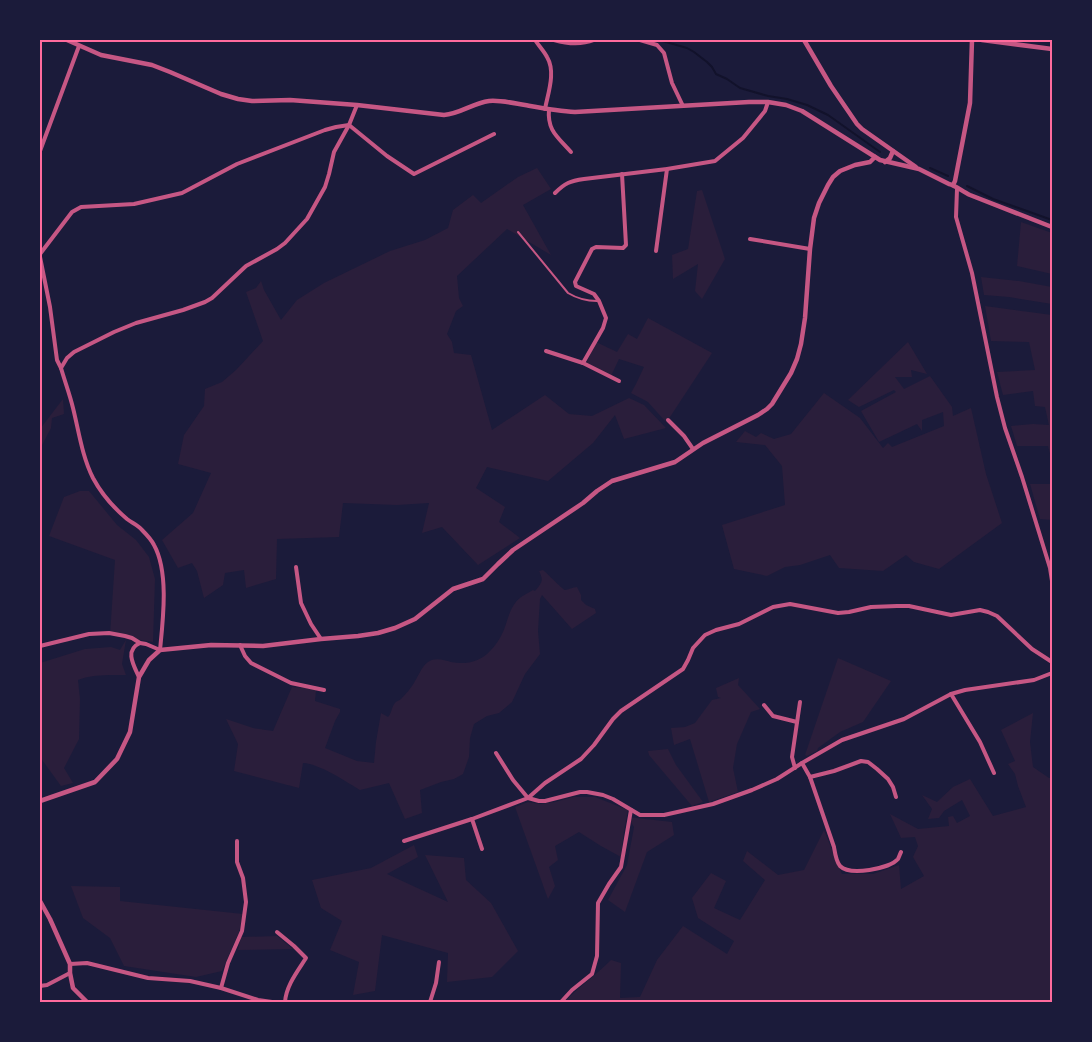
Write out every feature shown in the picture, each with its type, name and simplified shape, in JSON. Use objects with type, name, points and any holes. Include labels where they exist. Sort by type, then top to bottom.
[{"type":"street","points":[[66,40],[101,55],[152,65],[220,94],[252,101],[290,100],[357,105],[444,115],[454,114],[488,101],[502,101],[575,112],[768,102],[802,110],[875,158],[919,169]]},
{"type":"street","points":[[535,40],[548,58],[551,68],[547,109],[550,127],[571,152]]},
{"type":"street","points":[[554,40],[576,44],[594,40]]},
{"type":"street","points":[[640,40],[657,45],[664,53],[672,83],[683,106]]},
{"type":"street","points":[[804,40],[831,86],[856,124],[862,129],[919,169],[992,204],[1052,227]]},
{"type":"street","points":[[953,185],[956,181],[970,103],[972,40]]},
{"type":"street","points":[[982,40],[1052,49]]},
{"type":"street","points":[[40,151],[79,46]]},
{"type":"street","points":[[555,193],[562,186],[584,178],[667,169],[715,161],[743,138],[765,111],[768,102]]},
{"type":"street","points":[[61,368],[67,358],[74,352],[114,332],[136,323],[205,302],[212,298],[246,266],[278,249],[285,243],[307,219],[325,187],[334,152],[349,125],[357,105]]},
{"type":"street","points":[[40,801],[95,782],[117,759],[130,732],[139,677],[149,660],[160,650],[164,608],[161,568],[159,556],[154,545],[141,528],[126,518],[100,489],[85,459],[73,408],[57,360],[50,306],[40,256],[72,212],[80,207],[134,204],[182,193],[237,164],[324,130],[349,125],[387,156],[414,174],[494,134]]},
{"type":"street","points":[[885,162],[890,158],[893,151]]},
{"type":"street","points":[[40,646],[89,634],[109,633],[132,638],[160,650],[211,645],[263,646],[371,634],[404,624],[415,618],[453,589],[483,579],[514,550],[612,481],[675,462],[703,443],[758,415],[772,404],[797,360],[801,344],[814,218],[819,203],[833,177],[840,171],[870,162],[875,158]]},
{"type":"street","points":[[656,251],[667,169]]},
{"type":"street","points":[[583,363],[603,328],[606,318],[594,294],[576,286],[575,282],[592,248],[623,248],[626,245],[622,174]]},
{"type":"street","points":[[958,189],[956,217],[972,273],[997,397],[1050,568],[1052,580]]},
{"type":"street","points":[[750,239],[810,250]]},
{"type":"street","points":[[546,351],[583,363],[619,381]]},
{"type":"street","points":[[668,420],[684,436],[693,449]]},
{"type":"street","points":[[296,567],[301,603],[321,639]]},
{"type":"street","points":[[404,841],[528,798],[545,783],[581,759],[594,745],[613,718],[621,711],[683,669],[693,648],[705,634],[739,624],[782,604],[801,605],[838,612],[849,612],[871,607],[896,606],[909,606],[950,615],[980,610],[997,616],[1032,649],[1052,662]]},
{"type":"street","points":[[139,677],[131,658],[131,653],[133,648],[140,643]]},
{"type":"street","points":[[240,645],[251,663],[291,683],[324,690]]},
{"type":"street","points":[[496,753],[513,780],[528,798],[545,801],[586,792],[613,799],[640,815],[664,815],[713,804],[752,790],[777,779],[802,762],[842,740],[904,719],[951,694],[965,690],[1034,680],[1052,673]]},
{"type":"street","points":[[951,694],[980,742],[994,773]]},
{"type":"street","points":[[795,768],[792,757],[800,702]]},
{"type":"street","points":[[764,705],[773,716],[797,722]]},
{"type":"street","points":[[810,777],[834,772],[861,761],[868,762],[888,779],[896,797]]},
{"type":"street","points":[[802,762],[810,777],[840,866],[845,869],[870,870],[888,865],[897,860],[901,852]]},
{"type":"street","points":[[561,1002],[572,990],[592,974],[597,956],[598,903],[621,868],[631,810]]},
{"type":"street","points":[[472,819],[482,849]]},
{"type":"street","points":[[221,988],[228,963],[242,931],[246,902],[243,878],[237,862],[237,841]]},
{"type":"street","points":[[40,901],[70,964],[73,988],[87,1002]]},
{"type":"street","points":[[277,932],[306,958],[286,993],[285,1002]]},
{"type":"street","points":[[430,1002],[436,983],[439,962]]},
{"type":"street","points":[[70,964],[87,964],[148,978],[190,981],[221,988],[258,1000],[272,1002]]},
{"type":"street","points":[[40,986],[48,986],[70,974]]},
{"type":"street","points":[[352,1002],[366,1002]]},
{"type":"lane","points":[[518,232],[568,293],[576,299],[599,301]]},
{"type":"shaded area","points":[[537,168],[551,189],[523,205],[551,255],[507,229],[457,276],[459,298],[463,306],[456,311],[447,334],[452,342],[454,353],[471,355],[492,430],[545,395],[569,414],[592,416],[629,398],[644,405],[666,428],[624,439],[615,415],[593,443],[548,481],[487,467],[476,488],[505,507],[499,522],[520,538],[478,565],[442,527],[422,533],[429,503],[397,505],[343,503],[339,537],[277,539],[276,579],[246,588],[244,570],[225,573],[223,585],[204,598],[197,571],[192,563],[178,568],[162,540],[193,513],[211,473],[178,464],[184,435],[204,406],[205,389],[222,382],[263,341],[246,292],[256,288],[261,281],[281,320],[297,300],[324,283],[390,251],[425,240],[448,228],[453,210],[473,195],[481,203],[518,177]]},
{"type":"shaded area","points":[[702,190],[725,259],[702,299],[695,291],[698,264],[673,279],[672,255],[688,249],[697,191]]},
{"type":"shaded area","points":[[1021,222],[1052,233],[1052,274],[1017,266]]},
{"type":"shaded area","points":[[981,277],[1052,287],[1052,304],[984,295]]},
{"type":"shaded area","points":[[985,306],[1052,315],[1052,461],[1048,446],[1017,446],[1011,426],[1049,425],[1045,407],[1035,406],[1033,391],[1003,395],[997,372],[1035,370],[1029,342],[991,341]]},
{"type":"shaded area","points":[[648,318],[712,353],[670,417],[665,421],[648,402],[631,393],[644,367],[619,359],[611,376],[585,366],[596,342],[617,352],[628,334],[637,339]]},
{"type":"shaded area","points":[[908,342],[927,374],[911,370],[912,377],[895,377],[904,389],[930,376],[952,407],[953,416],[971,408],[986,474],[1002,523],[939,569],[914,562],[906,555],[883,571],[839,568],[830,555],[800,565],[785,567],[767,576],[734,569],[722,525],[785,505],[782,466],[765,445],[736,442],[745,431],[756,437],[761,433],[774,439],[791,434],[824,393],[860,418],[883,448],[888,443],[892,447],[944,426],[943,412],[922,420],[922,431],[917,424],[879,442],[861,411],[896,392],[894,390],[859,407],[848,400]]},
{"type":"shaded area","points":[[63,399],[64,414],[52,418],[51,428],[40,449],[40,429]]},
{"type":"shaded area","points":[[1030,484],[1052,484],[1052,520],[1040,519]]},
{"type":"shaded area","points":[[80,491],[89,491],[117,525],[136,540],[149,557],[155,579],[153,642],[110,635],[115,560],[49,536],[64,497]]},
{"type":"shaded area","points":[[543,570],[565,590],[577,587],[581,600],[586,605],[595,609],[596,613],[572,629],[542,595],[540,599],[538,631],[540,654],[525,674],[512,702],[499,713],[487,716],[474,724],[470,738],[469,757],[463,774],[454,779],[420,790],[422,813],[405,819],[389,783],[360,790],[310,764],[303,763],[299,788],[234,771],[238,744],[226,719],[253,728],[273,731],[292,687],[316,690],[315,701],[340,709],[325,748],[357,761],[374,763],[381,713],[388,717],[395,703],[407,693],[424,666],[431,660],[440,659],[456,663],[467,663],[486,655],[500,637],[516,602],[533,590],[535,591],[542,581],[539,571]]},
{"type":"shaded area","points":[[126,640],[122,664],[126,675],[96,676],[78,680],[80,699],[79,739],[64,768],[73,783],[61,786],[40,757],[40,663],[85,649],[111,647],[120,650]]},
{"type":"shaded area","points":[[838,658],[891,681],[863,722],[840,732],[818,748],[817,751],[807,756],[805,755]]},
{"type":"shaded area","points":[[739,678],[738,685],[760,709],[751,712],[737,744],[733,768],[738,792],[709,802],[690,739],[674,745],[671,728],[685,727],[695,723],[712,700],[721,698],[718,697],[716,688]]},
{"type":"shaded area","points":[[1033,713],[1030,742],[1033,767],[1049,778],[1052,778],[1052,1002],[564,1002],[611,960],[621,963],[620,998],[640,997],[657,960],[683,926],[727,954],[734,941],[698,918],[692,898],[711,873],[726,881],[714,908],[740,920],[765,880],[743,861],[747,851],[778,875],[804,870],[824,830],[842,874],[873,874],[899,865],[901,889],[924,876],[913,857],[918,846],[915,837],[901,838],[890,814],[918,829],[949,826],[948,817],[953,816],[957,823],[970,816],[962,800],[944,811],[939,818],[928,819],[932,809],[922,795],[937,802],[953,787],[970,779],[993,816],[1026,807],[1015,774],[1008,764],[1015,761],[1001,730]]},
{"type":"shaded area","points":[[668,749],[676,765],[703,802],[692,806],[649,755],[648,751]]},
{"type":"shaded area","points":[[573,797],[595,797],[628,810],[621,857],[579,832],[555,846],[558,860],[549,867],[555,886],[548,899],[515,807],[528,802],[540,804]]},
{"type":"shaded area","points":[[628,817],[672,822],[674,835],[647,852],[625,912],[608,900],[627,865],[634,827]]},
{"type":"shaded area","points":[[414,845],[418,857],[387,874],[448,902],[425,855],[464,858],[466,880],[491,903],[518,951],[492,977],[447,982],[448,953],[382,935],[375,991],[353,995],[359,962],[330,950],[342,921],[321,908],[312,880],[371,868]]},
{"type":"shaded area","points":[[71,886],[120,887],[120,901],[243,914],[239,932],[222,971],[196,977],[124,966],[110,938],[83,918]]},
{"type":"shaded area","points":[[277,936],[293,949],[238,950],[241,937]]},
{"type":"waterway","points":[[659,40],[687,48],[694,52],[707,62],[716,74],[740,88],[807,105],[828,115],[880,152]]},
{"type":"waterway","points":[[930,168],[948,176]]},
{"type":"waterway","points":[[967,186],[993,199],[1052,220]]}]
